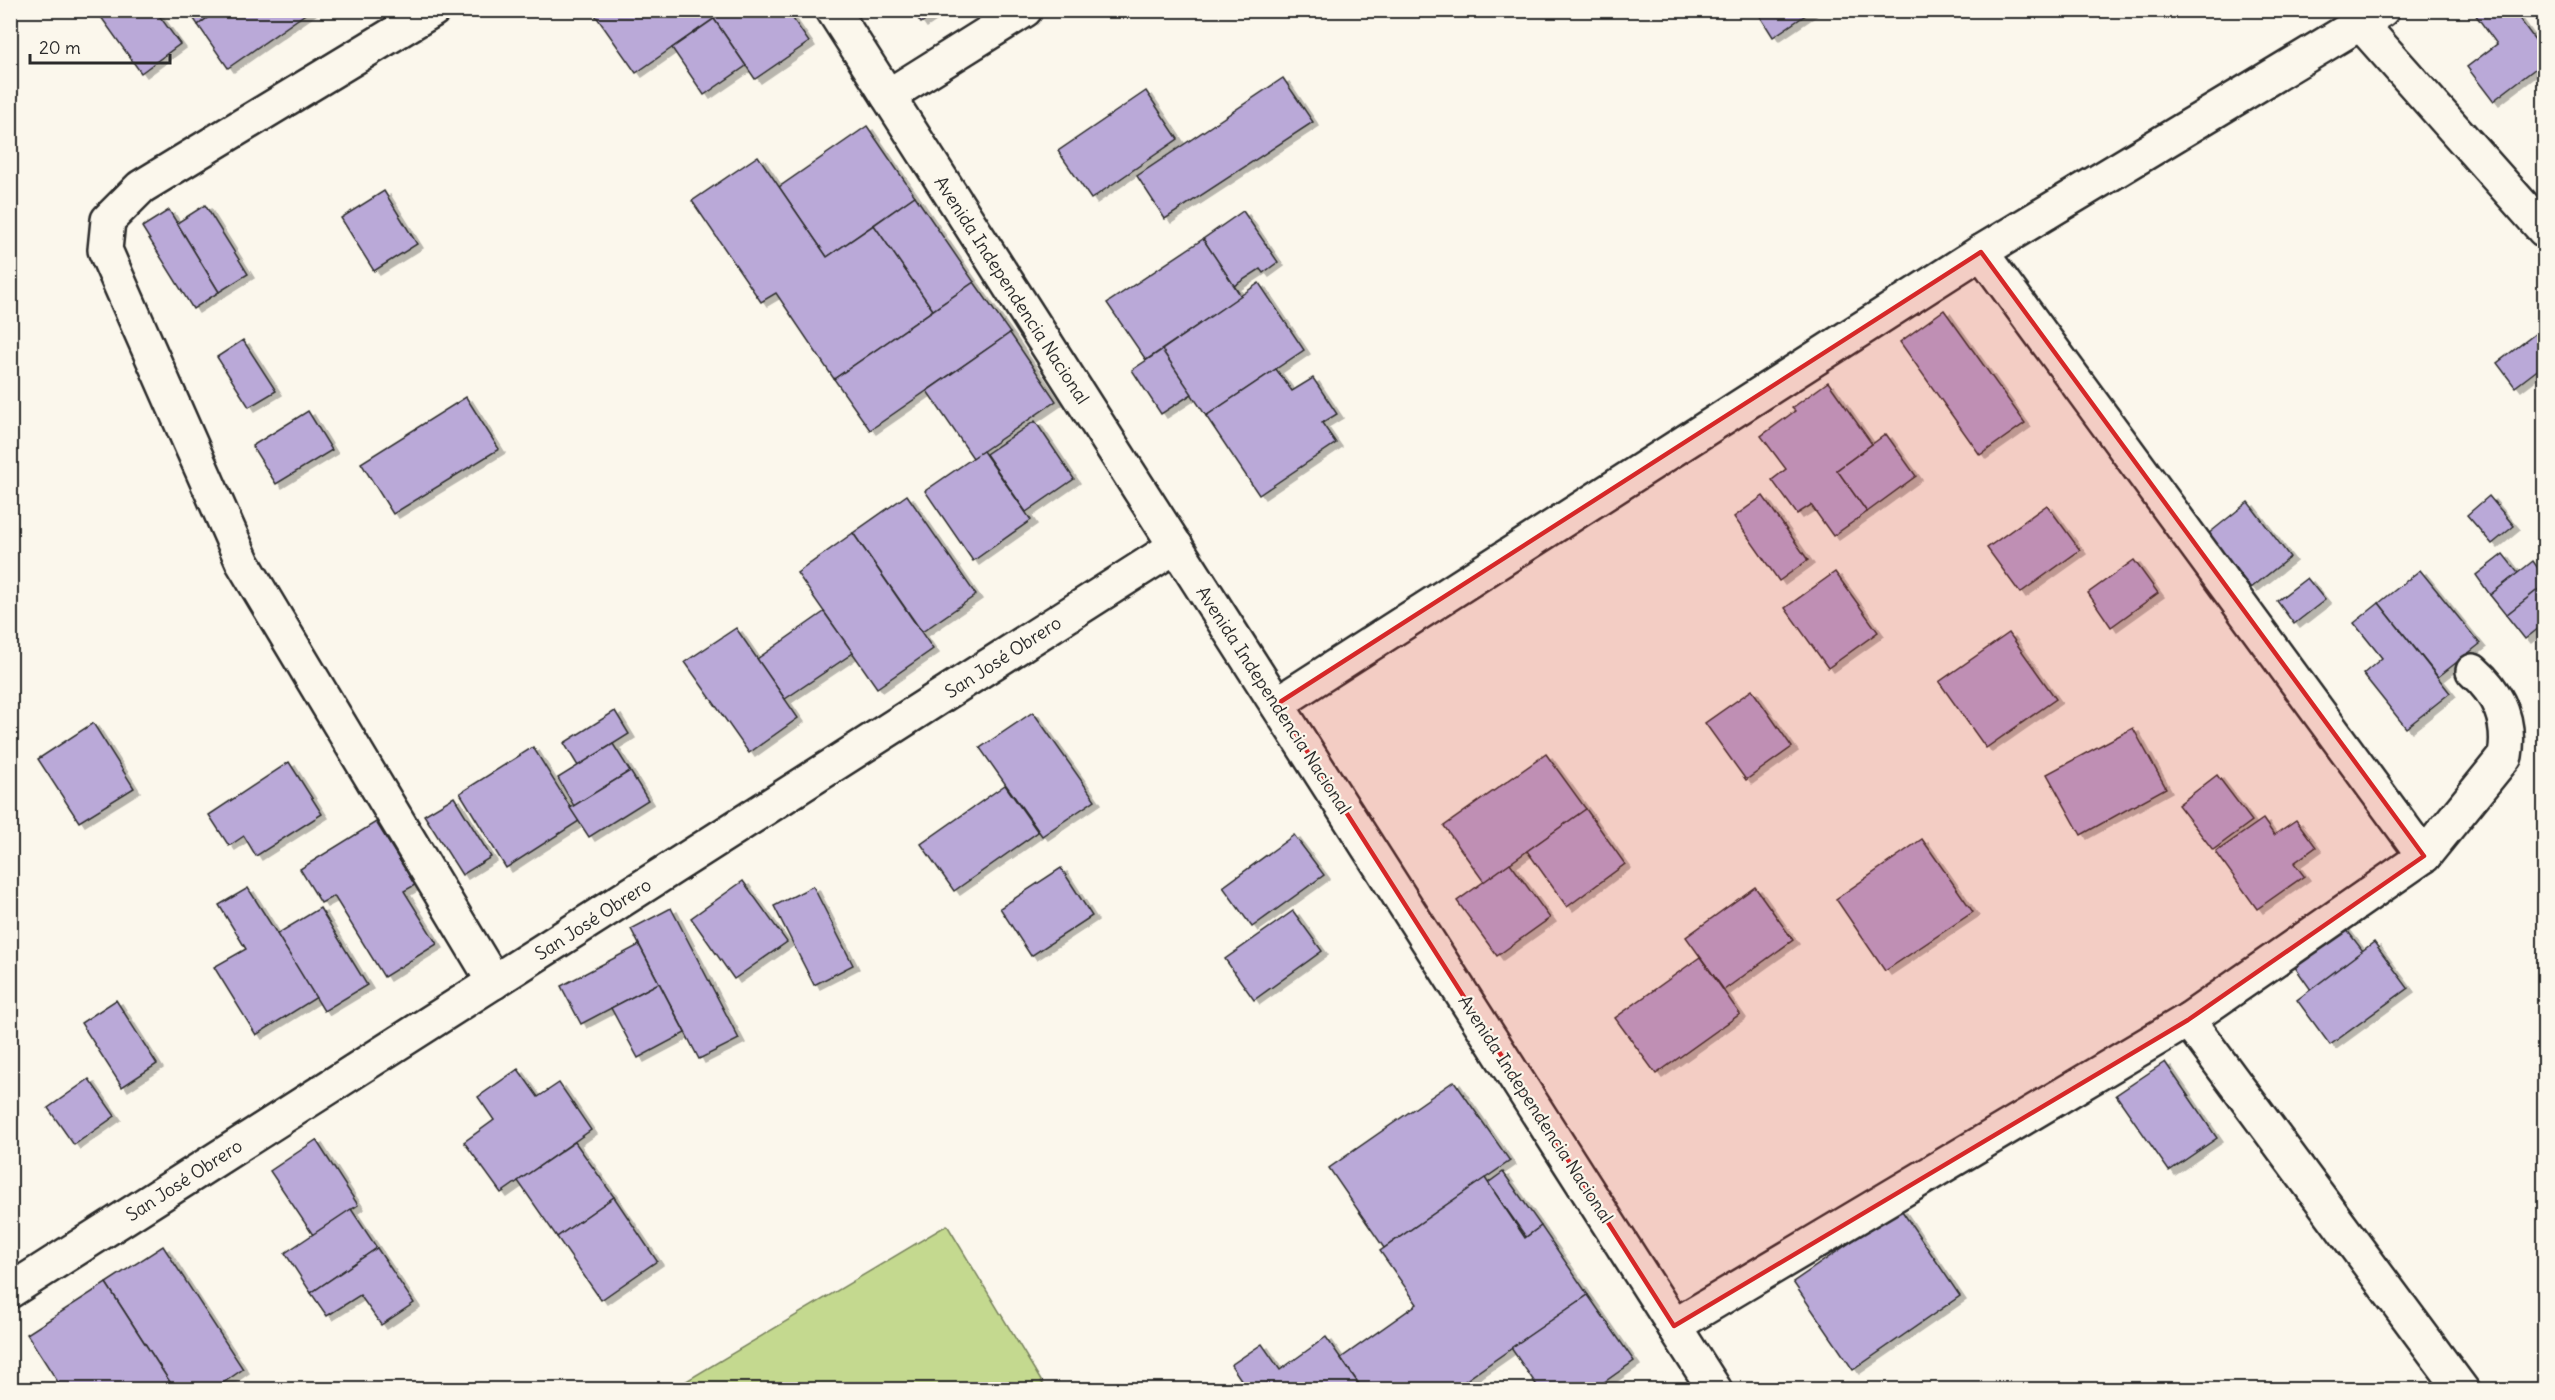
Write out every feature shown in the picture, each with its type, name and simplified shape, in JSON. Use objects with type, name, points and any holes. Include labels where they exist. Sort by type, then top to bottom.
[{"type":"street","points":[[433,10],[141,187],[108,220],[105,250],[243,563],[494,982]]},
{"type":"street","name":"Avenida Independencia Nacional","points":[[833,10],[1715,1389]]},
{"type":"street","points":[[888,96],[1025,10]]},
{"type":"street","points":[[1277,704],[1981,252],[2371,17],[2544,230]]},
{"type":"street","points":[[1981,252],[2424,856]]},
{"type":"street","name":"San José Obrero","points":[[10,1291],[1176,546]]},
{"type":"street","points":[[1674,1326],[2188,1020],[2424,856],[2505,756],[2508,739],[2505,720],[2498,700],[2487,684],[2473,671]]},
{"type":"street","points":[[2188,1020],[2462,1389]]},
{"type":"highlighted area","points":[[1981,252],[2424,856],[2188,1020],[1674,1326],[1277,704]]},
{"type":"green space","points":[[947,1225],[1046,1389],[673,1389]]},
{"type":"building","points":[[96,10],[155,10],[180,44],[141,73]]},
{"type":"building","points":[[188,10],[218,10],[198,25]]},
{"type":"building","points":[[218,10],[311,10],[228,68],[198,25]]},
{"type":"building","points":[[596,10],[726,10],[636,73],[593,12]]},
{"type":"building","points":[[726,10],[787,10],[809,42],[755,79],[714,19]]},
{"type":"building","points":[[912,10],[940,10],[921,23]]},
{"type":"building","points":[[1756,10],[1813,10],[1773,37]]},
{"type":"building","points":[[2472,10],[2513,10],[2544,52],[2544,62],[2493,101],[2467,67],[2497,44]]},
{"type":"building","points":[[2530,10],[2544,10],[2544,31]]},
{"type":"building","points":[[714,19],[746,66],[704,95],[672,48]]},
{"type":"building","points":[[1283,78],[1313,122],[1165,219],[1137,176]]},
{"type":"building","points":[[1146,91],[1178,139],[1091,199],[1058,151]]},
{"type":"building","points":[[867,126],[915,196],[827,257],[779,187]]},
{"type":"building","points":[[758,156],[827,257],[874,225],[933,310],[834,379],[776,293],[761,302],[692,201]]},
{"type":"building","points":[[384,191],[417,244],[374,271],[341,218]]},
{"type":"building","points":[[915,196],[974,282],[933,310],[874,225]]},
{"type":"building","points":[[205,205],[248,274],[219,292],[177,223]]},
{"type":"building","points":[[169,210],[219,292],[193,309],[142,227]]},
{"type":"building","points":[[1243,211],[1278,262],[1263,273],[1260,269],[1234,286],[1203,239]]},
{"type":"building","points":[[1203,239],[1241,296],[1146,360],[1107,303]]},
{"type":"building","points":[[974,282],[1010,333],[870,430],[834,379]]},
{"type":"building","points":[[1259,283],[1304,350],[1206,416],[1162,350]]},
{"type":"building","points":[[1944,310],[2025,423],[1980,455],[1900,342]]},
{"type":"building","points":[[2544,327],[2544,365],[2515,387],[2497,363]]},
{"type":"building","points":[[1010,333],[1056,401],[973,458],[927,391]]},
{"type":"building","points":[[243,340],[276,391],[249,407],[217,357]]},
{"type":"building","points":[[1162,350],[1192,394],[1161,414],[1132,370]]},
{"type":"building","points":[[1276,369],[1292,391],[1313,378],[1337,414],[1322,423],[1336,443],[1259,495],[1206,416]]},
{"type":"building","points":[[1828,382],[1872,444],[1837,470],[1867,512],[1833,536],[1811,505],[1797,514],[1772,480],[1786,469],[1761,436],[1795,411],[1792,408]]},
{"type":"building","points":[[466,397],[499,449],[393,514],[361,463]]},
{"type":"building","points":[[308,411],[332,450],[276,484],[252,446]]},
{"type":"building","points":[[1035,421],[1074,479],[1026,512],[986,454]]},
{"type":"building","points":[[1886,434],[1916,476],[1867,512],[1837,470]]},
{"type":"building","points":[[983,451],[1031,520],[973,561],[925,491]]},
{"type":"building","points":[[907,495],[976,595],[922,632],[853,533]]},
{"type":"building","points":[[1763,496],[1808,560],[1779,581],[1734,517]]},
{"type":"building","points":[[2489,496],[2514,526],[2492,544],[2467,515]]},
{"type":"building","points":[[2248,502],[2290,557],[2251,588],[2208,534]]},
{"type":"building","points":[[2047,505],[2080,550],[2020,593],[1987,548]]},
{"type":"building","points":[[853,533],[933,649],[877,688],[797,573]]},
{"type":"building","points":[[2503,554],[2518,573],[2490,595],[2476,575]]},
{"type":"building","points":[[2134,560],[2158,593],[2111,627],[2088,593]]},
{"type":"building","points":[[2533,561],[2544,577],[2544,585],[2506,615],[2490,595]]},
{"type":"building","points":[[2420,570],[2480,644],[2438,677],[2379,603]]},
{"type":"building","points":[[1835,572],[1878,632],[1828,668],[1785,608]]},
{"type":"building","points":[[2307,578],[2325,600],[2294,624],[2277,601]]},
{"type":"building","points":[[2544,585],[2544,624],[2525,639],[2506,615]]},
{"type":"building","points":[[2379,603],[2450,693],[2406,728],[2363,674],[2382,658],[2354,623]]},
{"type":"building","points":[[824,612],[853,653],[785,699],[757,659]]},
{"type":"building","points":[[736,628],[798,718],[749,753],[685,662]]},
{"type":"building","points":[[2009,633],[2056,699],[1986,748],[1939,682]]},
{"type":"building","points":[[1752,690],[1792,747],[1746,780],[1705,723]]},
{"type":"building","points":[[615,711],[629,734],[578,766],[564,743]]},
{"type":"building","points":[[1033,712],[1095,800],[1042,836],[980,748]]},
{"type":"building","points":[[93,723],[134,788],[79,822],[38,759]]},
{"type":"building","points":[[2133,728],[2166,788],[2081,835],[2047,774]]},
{"type":"building","points":[[613,744],[630,771],[574,806],[558,778]]},
{"type":"building","points":[[533,747],[579,821],[506,868],[460,793]]},
{"type":"building","points":[[1546,754],[1586,809],[1484,882],[1444,826]]},
{"type":"building","points":[[289,762],[322,814],[256,856],[244,836],[229,846],[209,815]]},
{"type":"building","points":[[630,771],[648,800],[589,837],[570,808]]},
{"type":"building","points":[[2217,775],[2252,821],[2213,850],[2178,805]]},
{"type":"building","points":[[1005,785],[1038,832],[954,891],[921,844]]},
{"type":"building","points":[[454,797],[491,857],[462,875],[424,815]]},
{"type":"building","points":[[1586,809],[1625,864],[1567,907],[1527,851]]},
{"type":"building","points":[[2263,819],[2274,835],[2296,820],[2316,847],[2294,863],[2304,876],[2257,909],[2216,852]]},
{"type":"building","points":[[376,822],[415,885],[404,891],[437,944],[384,977],[334,896],[321,903],[300,869]]},
{"type":"building","points":[[1294,835],[1324,875],[1252,927],[1223,887]]},
{"type":"building","points":[[1922,839],[1973,912],[1885,971],[1836,899]]},
{"type":"building","points":[[1510,863],[1550,918],[1497,956],[1457,901]]},
{"type":"building","points":[[1061,868],[1092,916],[1031,956],[1000,908]]},
{"type":"building","points":[[743,881],[787,942],[734,979],[691,918]]},
{"type":"building","points":[[813,886],[853,965],[814,985],[774,906]]},
{"type":"building","points":[[1755,887],[1793,940],[1724,990],[1686,937]]},
{"type":"building","points":[[248,888],[317,997],[256,1035],[214,967],[246,949],[219,905]]},
{"type":"building","points":[[320,908],[367,985],[324,1011],[277,934]]},
{"type":"building","points":[[671,908],[739,1039],[699,1059],[631,929]]},
{"type":"building","points":[[1293,911],[1322,951],[1254,1000],[1225,959]]},
{"type":"building","points":[[2343,925],[2363,951],[2311,990],[2292,963]]},
{"type":"building","points":[[2374,942],[2408,988],[2330,1045],[2297,1000]]},
{"type":"building","points":[[639,945],[659,983],[581,1024],[561,986]]},
{"type":"building","points":[[1700,957],[1740,1014],[1656,1074],[1615,1018]]},
{"type":"building","points":[[659,983],[685,1033],[638,1058],[611,1008]]},
{"type":"building","points":[[116,1000],[157,1064],[122,1087],[81,1023]]},
{"type":"building","points":[[2165,1062],[2217,1138],[2169,1171],[2116,1095]]},
{"type":"building","points":[[518,1069],[538,1097],[559,1083],[591,1130],[501,1193],[464,1142],[494,1120],[478,1097]]},
{"type":"building","points":[[89,1079],[115,1116],[74,1145],[48,1108]]},
{"type":"building","points":[[1454,1081],[1510,1161],[1384,1248],[1329,1168]]},
{"type":"building","points":[[316,1140],[358,1205],[313,1235],[270,1171]]},
{"type":"building","points":[[575,1142],[614,1197],[557,1237],[518,1181]]},
{"type":"building","points":[[1503,1172],[1541,1226],[1526,1237],[1488,1183]]},
{"type":"building","points":[[1485,1178],[1525,1238],[1541,1226],[1588,1295],[1452,1390],[1363,1390],[1341,1358],[1417,1304],[1380,1251]]},
{"type":"building","points":[[614,1197],[657,1261],[601,1300],[557,1237]]},
{"type":"building","points":[[1900,1208],[1960,1296],[1853,1370],[1793,1282]]},
{"type":"building","points":[[351,1209],[377,1248],[311,1293],[285,1253]]},
{"type":"building","points":[[163,1246],[243,1369],[213,1390],[175,1390],[106,1283]]},
{"type":"building","points":[[377,1248],[414,1303],[381,1325],[360,1295],[327,1316],[311,1293]]},
{"type":"building","points":[[106,1283],[175,1390],[63,1390],[27,1334]]},
{"type":"building","points":[[1588,1295],[1634,1361],[1593,1390],[1540,1390],[1511,1348]]},
{"type":"building","points":[[1326,1337],[1363,1390],[1248,1390],[1231,1365],[1262,1344],[1280,1370]]}]
